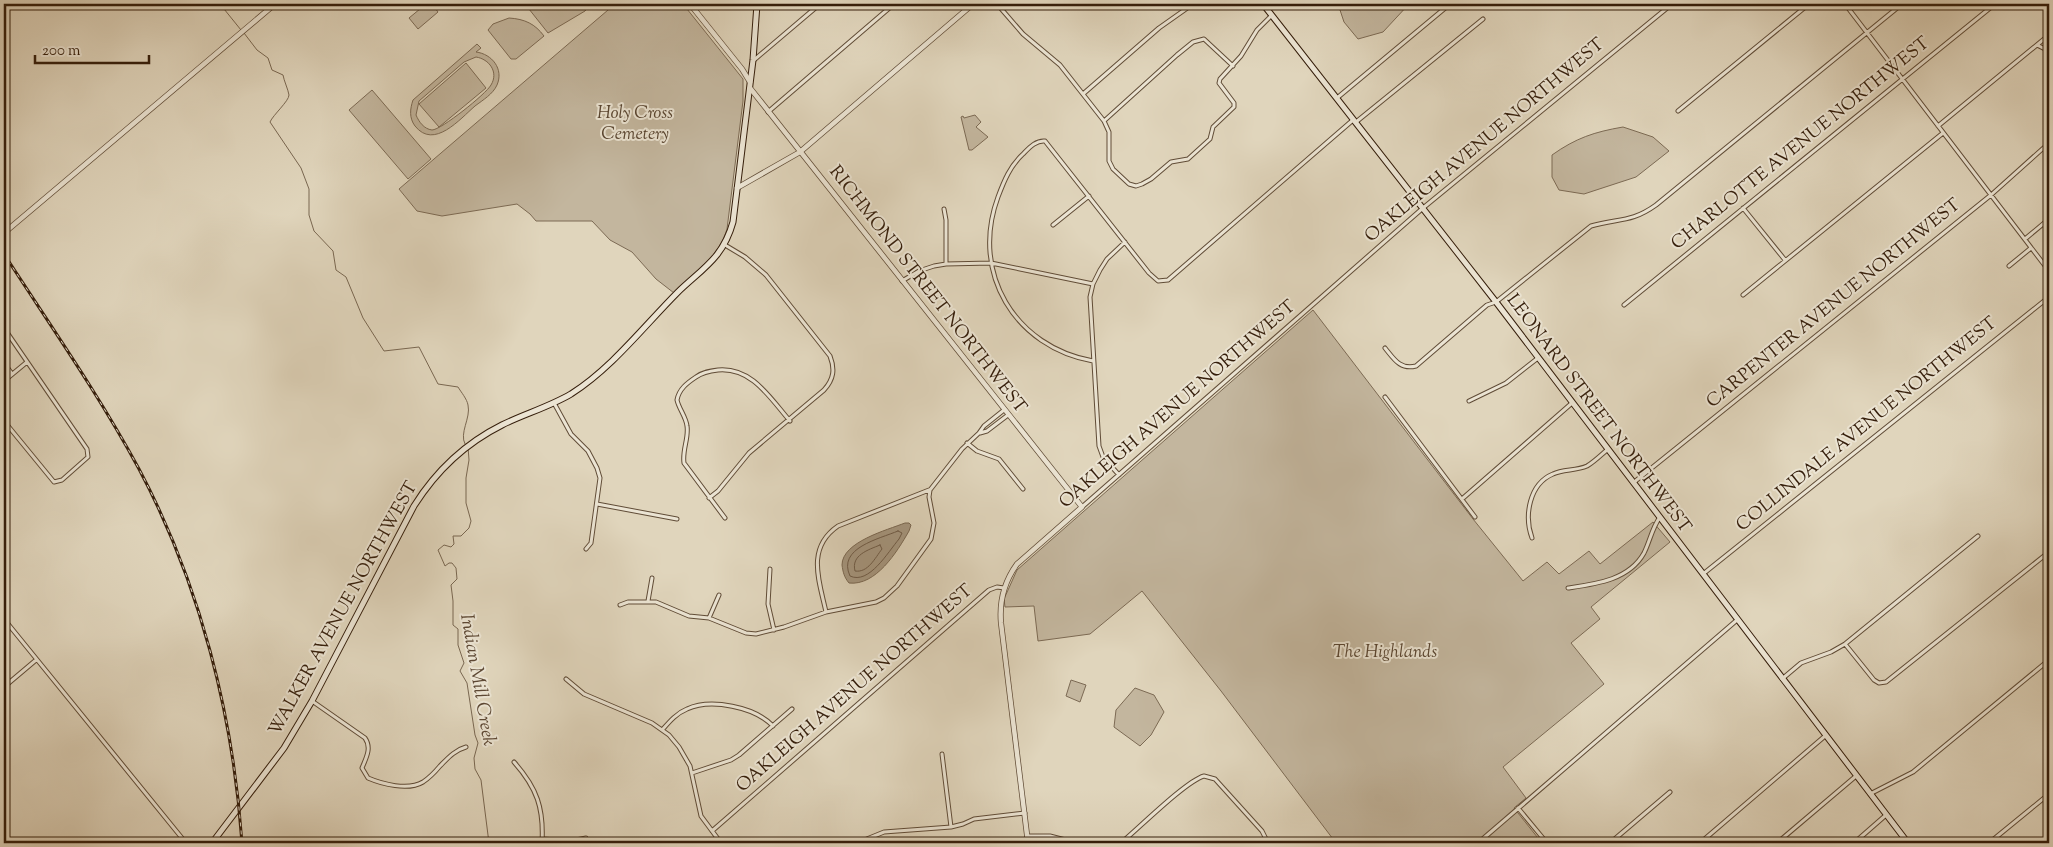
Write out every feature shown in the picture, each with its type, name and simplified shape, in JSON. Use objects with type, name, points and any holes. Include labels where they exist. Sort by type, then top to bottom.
[{"type":"main road","name":"WALKER AVENUE NORTHWEST","points":[[212,843],[273,765],[312,701],[414,506],[432,480],[470,443],[502,425],[554,403],[595,376],[712,261],[725,245],[733,222],[753,60],[757,4]]},
{"type":"main road","name":"LEONARD STREET NORTHWEST","points":[[1262,4],[1496,302],[1908,843]]},
{"type":"street","points":[[4,233],[275,4]]},
{"type":"street","name":"RICHMOND STREET NORTHWEST","points":[[690,4],[742,69],[750,86],[768,112],[1082,507]]},
{"type":"street","points":[[753,60],[820,4]]},
{"type":"street","points":[[768,112],[894,4]]},
{"type":"street","points":[[737,188],[800,152],[973,4]]},
{"type":"street","points":[[997,4],[1023,34],[1060,65],[1104,121],[1109,132],[1109,160],[1113,169],[1129,184],[1136,186],[1151,180],[1171,162],[1188,159],[1210,139],[1212,127],[1234,107],[1234,103],[1220,83],[1220,80],[1241,56],[1257,30],[1272,15]]},
{"type":"street","points":[[1083,94],[1159,28],[1193,4]]},
{"type":"street","points":[[1337,98],[1450,4]]},
{"type":"street","name":"OAKLEIGH AVENUE NORTHWEST","points":[[712,831],[988,590],[997,587],[1004,588],[1011,572],[1018,564],[1423,208],[1672,4]]},
{"type":"street","points":[[1678,111],[1809,4]]},
{"type":"street","points":[[1845,4],[2049,271]]},
{"type":"street","points":[[1385,348],[1400,366],[1408,368],[1416,366],[1487,305],[1496,302],[1591,226],[1634,218],[1656,205],[1902,4]]},
{"type":"street","name":"CHARLOTTE AVENUE NORTHWEST","points":[[1624,305],[1995,4]]},
{"type":"street","points":[[1093,361],[1062,353],[1034,337],[1008,306],[998,288],[991,263],[990,239],[992,218],[1009,171],[1024,153],[1040,140],[1045,141],[1154,278],[1168,280],[1178,274],[1355,121],[1483,19]]},
{"type":"street","points":[[1938,126],[2049,35]]},
{"type":"street","points":[[1104,121],[1177,54],[1193,42],[1204,39],[1233,66]]},
{"type":"street","points":[[2037,45],[2049,51]]},
{"type":"street","points":[[1742,295],[1943,133]]},
{"type":"street","name":"CARPENTER AVENUE NORTHWEST","points":[[1633,483],[1990,195],[2049,144]]},
{"type":"street","points":[[1053,226],[1089,196]]},
{"type":"street","points":[[1744,208],[1786,260]]},
{"type":"street","points":[[944,209],[946,220],[946,264]]},
{"type":"street","points":[[2024,239],[2049,219]]},
{"type":"street","points":[[1119,475],[1103,456],[1099,446],[1090,310],[1093,284],[1107,259],[1125,242]]},
{"type":"street","points":[[709,498],[718,491],[749,453],[790,421],[830,384],[833,377],[833,362],[823,346],[766,275],[745,257],[725,245]]},
{"type":"street","points":[[2009,266],[2031,248]]},
{"type":"street","points":[[902,281],[926,268],[946,264],[991,263],[1093,284]]},
{"type":"street","name":"COLLINDALE AVENUE NORTHWEST","points":[[1703,574],[2049,297]]},
{"type":"street","points":[[4,328],[87,449],[88,457],[57,483],[50,480],[4,421]]},
{"type":"street","points":[[1469,401],[1506,383],[1538,358]]},
{"type":"street","points":[[4,381],[27,362]]},
{"type":"street","points":[[4,363],[12,374]]},
{"type":"street","points":[[725,518],[684,463],[683,454],[688,433],[687,425],[677,400],[682,388],[704,372],[735,370],[756,383],[790,421]]},
{"type":"street","points":[[1384,397],[1475,517]]},
{"type":"street","points":[[554,403],[571,434],[588,451],[600,478],[591,543],[586,549]]},
{"type":"street","points":[[1462,499],[1572,403]]},
{"type":"street","points":[[826,612],[818,574],[817,559],[821,544],[830,532],[838,526],[930,490],[967,444],[980,433],[984,426],[1004,410]]},
{"type":"street","points":[[980,433],[988,431],[1008,415]]},
{"type":"street","points":[[967,444],[978,451],[999,459],[1023,489]]},
{"type":"street","points":[[1532,538],[1528,515],[1532,496],[1537,486],[1544,478],[1553,474],[1589,465],[1608,450]]},
{"type":"street","points":[[620,605],[628,602],[648,601],[662,604],[689,616],[709,618],[756,634],[774,630],[826,612],[876,602],[884,598],[896,586],[932,539],[934,522],[929,497],[930,490]]},
{"type":"street","points":[[597,504],[677,519]]},
{"type":"street","points":[[1568,588],[1608,580],[1629,569],[1643,553],[1653,526],[1660,517]]},
{"type":"street","points":[[1782,679],[1801,663],[1831,652],[1845,644],[1978,536]]},
{"type":"street","points":[[1845,644],[1874,680],[1879,683],[1886,682],[2049,552]]},
{"type":"street","points":[[770,569],[768,604],[774,630]]},
{"type":"street","points":[[648,601],[652,578]]},
{"type":"street","points":[[1004,588],[1000,600],[1001,623],[1028,843]]},
{"type":"street","points":[[709,618],[719,595]]},
{"type":"street","points":[[4,619],[186,843]]},
{"type":"street","points":[[1478,843],[1737,620]]},
{"type":"street","points":[[4,687],[36,660]]},
{"type":"street","points":[[1870,794],[1913,772],[2049,660]]},
{"type":"street","points":[[566,679],[587,696],[647,720],[663,729],[679,747],[692,772],[699,811],[721,843]]},
{"type":"street","points":[[312,701],[365,738],[369,745],[369,750],[362,768],[368,778],[375,781],[401,786],[420,784],[452,754],[466,747]]},
{"type":"street","points":[[663,729],[672,719],[685,710],[711,704],[753,711],[764,717],[772,726]]},
{"type":"street","points":[[692,772],[733,759],[792,709]]},
{"type":"street","points":[[1700,843],[1825,736]]},
{"type":"street","points":[[942,754],[951,826]]},
{"type":"street","points":[[514,762],[529,779],[538,800],[542,817],[542,841],[570,841],[586,838]]},
{"type":"street","points":[[1121,843],[1196,779],[1204,776],[1216,779],[1262,831],[1268,843]]},
{"type":"street","points":[[1777,843],[1856,776]]},
{"type":"street","points":[[1610,843],[1670,792]]},
{"type":"street","points":[[1989,843],[2049,794]]},
{"type":"street","points":[[1518,808],[1547,843]]},
{"type":"street","points":[[857,843],[884,832],[951,826],[974,819],[1024,813]]},
{"type":"street","points":[[1854,843],[1886,815]]},
{"type":"street","points":[[1027,836],[1050,836],[1076,843]]},
{"type":"green space","points":[[426,4],[432,4],[438,12],[418,29],[409,18]]},
{"type":"green space","points":[[525,4],[591,4],[585,11],[548,33]]},
{"type":"green space","name":"Holy Cross Cemetery","points":[[615,4],[683,4],[743,79],[743,101],[727,229],[712,256],[698,272],[674,293],[656,279],[632,252],[610,240],[592,221],[536,221],[517,204],[442,216],[417,211],[399,189]]},
{"type":"green space","points":[[1338,4],[1409,4],[1383,32],[1358,39],[1344,22]]},
{"type":"green space","points":[[509,18],[529,23],[544,36],[516,59],[511,59],[488,30],[493,24]]},
{"type":"green space","points":[[477,44],[481,48],[476,52],[492,59],[498,68],[499,79],[493,91],[454,124],[438,134],[422,133],[415,126],[411,113],[413,100]],"holes":[[[476,57],[489,63],[494,75],[491,85],[487,90],[463,111],[444,124],[432,130],[424,127],[416,115],[419,101],[464,62]]]},
{"type":"green space","points":[[466,63],[486,88],[439,127],[419,104]]},
{"type":"green space","points":[[372,90],[431,159],[408,179],[349,110]]},
{"type":"green space","points":[[975,115],[981,122],[976,127],[988,137],[972,150],[969,150],[961,117]]},
{"type":"green space","points":[[1623,127],[1653,137],[1669,151],[1636,177],[1584,194],[1559,190],[1552,177],[1552,155],[1586,136]]},
{"type":"green space","name":"The Highlands","points":[[1313,310],[1473,519],[1523,581],[1547,562],[1559,574],[1589,551],[1600,564],[1653,522],[1670,542],[1591,607],[1600,619],[1571,643],[1604,684],[1503,767],[1526,798],[1514,808],[1542,843],[1336,843],[1221,691],[1142,591],[1090,634],[1038,641],[1034,606],[1005,607],[1004,599],[1017,570]]},
{"type":"green space","points":[[1071,680],[1086,685],[1080,702],[1066,696]]},
{"type":"green space","points":[[1135,688],[1154,695],[1164,712],[1151,735],[1140,746],[1114,727],[1116,710]]},
{"type":"water","points":[[905,523],[911,525],[909,531],[885,566],[868,579],[849,583],[842,565],[844,557],[849,550],[857,543],[877,533]]},
{"type":"waterway","name":"Indian Mill Creek","points":[[220,4],[241,30]]},
{"type":"waterway","name":"Indian Mill Creek","points":[[244,33],[257,50],[268,58],[272,70],[283,75],[289,95],[270,122],[301,168],[309,189],[309,215],[314,231],[333,251],[336,270],[346,277],[363,318],[384,351],[419,347],[438,384],[458,387],[468,405],[468,415],[463,435],[465,444]]},
{"type":"waterway","name":"Indian Mill Creek","points":[[468,447],[466,503],[471,521],[469,528],[461,536],[453,536],[454,544],[451,547],[444,545],[438,550],[445,566],[452,563],[456,568],[457,579],[451,585],[453,625],[458,629],[458,645],[464,663],[460,671],[467,683],[475,735],[478,743],[474,758],[475,769],[481,780],[489,843]]},
{"type":"railway","points":[[4,254],[74,360],[124,441],[161,513],[180,558],[196,604],[222,698],[231,746],[242,843]]}]
